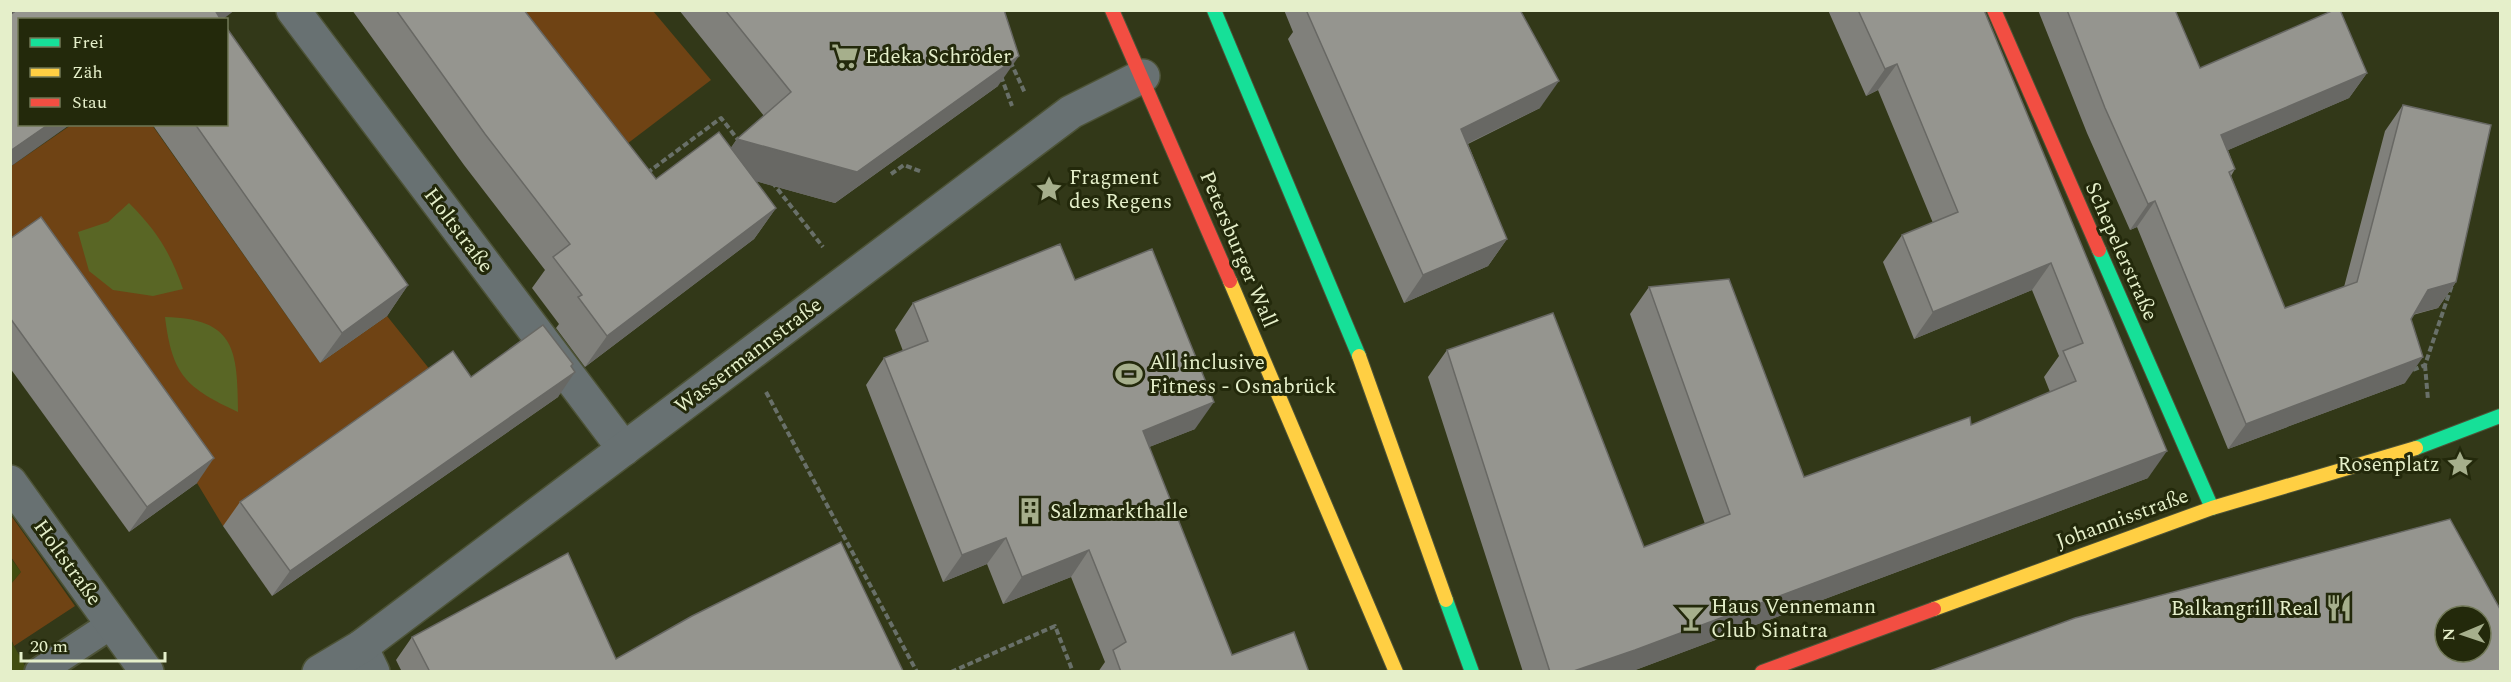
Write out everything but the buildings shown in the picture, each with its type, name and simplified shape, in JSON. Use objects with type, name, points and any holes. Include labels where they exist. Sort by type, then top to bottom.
[{"type":"main road","name":"Petersburger Wall","points":[[1112,10],[1143,76],[1396,672]]},
{"type":"main road","points":[[1214,10],[1362,363],[1472,672]]},
{"type":"main road","name":"Schepelerstraße","points":[[1994,10],[2212,508]]},
{"type":"main road","name":"Johannisstraße","points":[[1762,672],[2212,508],[2432,443],[2500,416]]},
{"type":"street","name":"Holtstraße","points":[[293,10],[624,449]]},
{"type":"street","name":"Wassermannstraße","points":[[318,672],[367,659],[624,449],[848,278],[1071,112],[1143,76]]},
{"type":"street","name":"Holtstraße","points":[[10,482],[147,672]]},
{"type":"lane","points":[[39,672],[112,624]]},
{"type":"path","points":[[1001,75],[1012,107],[1003,114]]},
{"type":"path","points":[[638,180],[721,118],[742,145]]},
{"type":"path","points":[[891,174],[904,165],[923,173]]},
{"type":"path","points":[[914,179],[932,166]]},
{"type":"path","points":[[764,173],[848,278]]},
{"type":"path","points":[[822,246],[831,239]]},
{"type":"path","points":[[2410,371],[2425,365],[2453,280]]},
{"type":"path","points":[[747,357],[917,672]]},
{"type":"path","points":[[951,672],[1055,626],[1073,672]]},
{"type":"shaded area","points":[[518,11],[653,11],[711,80],[619,150]]},
{"type":"shaded area","points":[[70,126],[153,126],[320,363],[387,316],[435,376],[223,526],[197,483],[11,252],[10,167]]},
{"type":"shaded area","points":[[129,203],[162,243],[183,289],[153,296],[113,290],[89,271],[78,232],[108,222]]},
{"type":"shaded area","points":[[165,317],[188,319],[206,324],[219,332],[228,342],[236,371],[238,412],[206,395],[185,377],[172,353]]},
{"type":"shaded area","points":[[10,514],[75,606],[14,646],[11,639],[11,584],[21,572],[11,557]]},
{"type":"shaded area","points":[[10,557],[21,572],[11,584],[10,584]]},
{"type":"shaded area","points":[[10,639],[14,646],[28,671],[11,671]]},
{"type":"traffic: fast","points":[[1214,10],[1359,356]]},
{"type":"traffic: fast","points":[[2099,250],[2212,508]]},
{"type":"traffic: fast","points":[[2416,448],[2500,416]]},
{"type":"traffic: fast","points":[[1446,600],[1472,672]]},
{"type":"traffic: slow","points":[[1230,281],[1396,672]]},
{"type":"traffic: slow","points":[[1359,356],[1446,600]]},
{"type":"traffic: slow","points":[[1934,609],[2212,508],[2416,448]]},
{"type":"traffic: jam","points":[[1112,10],[1230,281]]},
{"type":"traffic: jam","points":[[1994,10],[2099,250]]},
{"type":"traffic: jam","points":[[1762,672],[1934,609]]},
{"type":"place","name":"Edeka Schröder","points":[[845,56]]},
{"type":"place","name":"Fragment des Regens","points":[[1049,189]]},
{"type":"place","name":"All inclusive Fitness - Osnabrück","points":[[1129,374]]},
{"type":"place","name":"Rosenplatz","points":[[2460,464]]},
{"type":"place","name":"Salzmarkthalle","points":[[1030,511]]},
{"type":"place","name":"Balkangrill Real","points":[[2339,608]]},
{"type":"place","name":"Haus Vennemann Club Sinatra","points":[[1691,618]]}]
